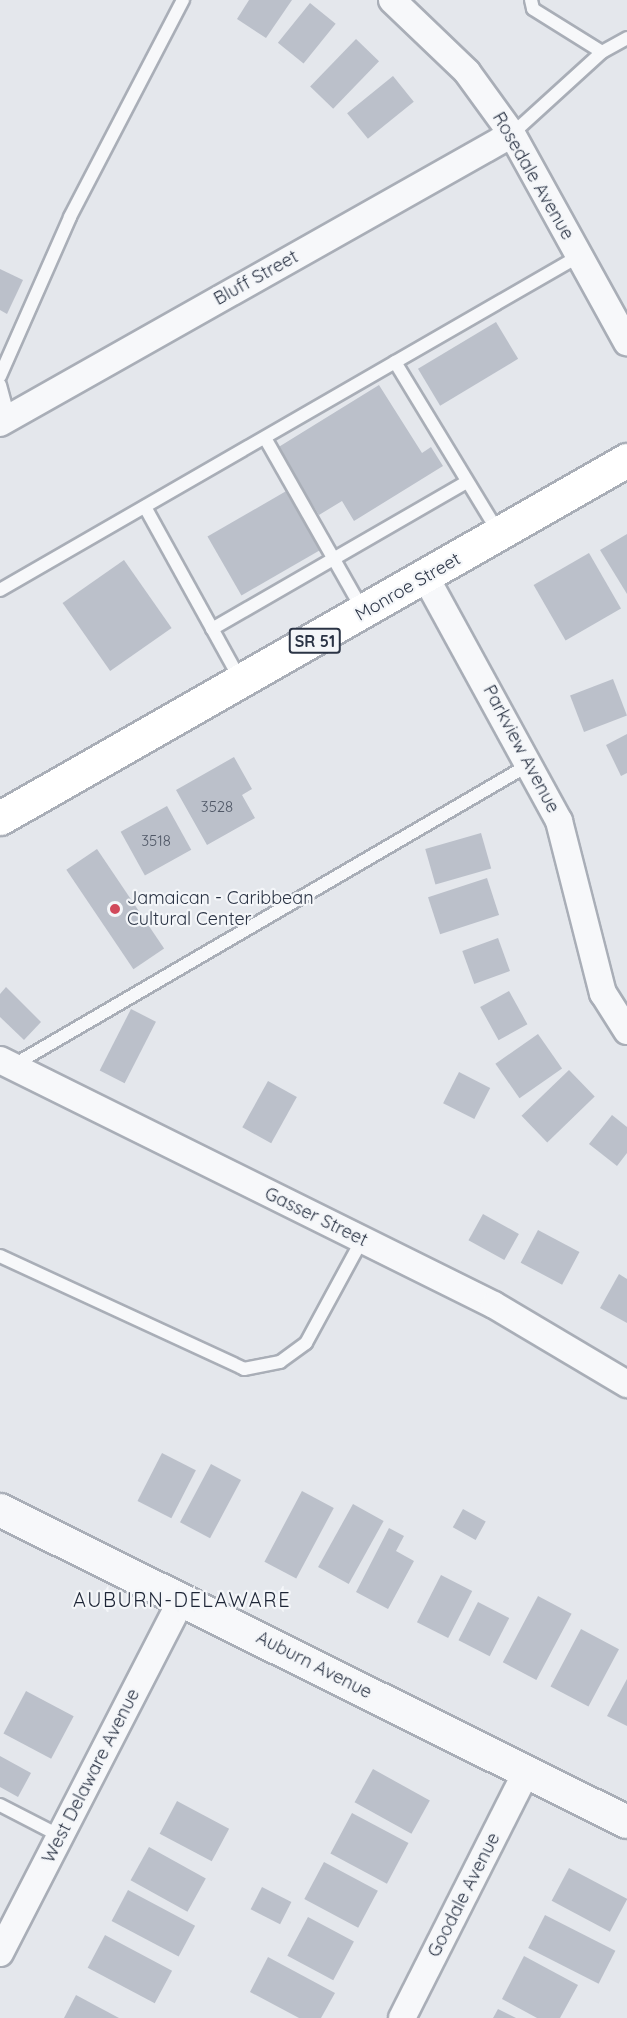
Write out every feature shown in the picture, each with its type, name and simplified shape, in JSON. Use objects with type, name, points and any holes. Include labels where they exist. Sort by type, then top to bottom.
[{"type":"main road","name":"Monroe Street","points":[[0,818],[426,578],[627,460]]},
{"type":"street","name":"Rosedale Avenue","points":[[392,0],[467,72],[512,134],[627,342]]},
{"type":"street","name":"Bluff Street","points":[[4,420],[512,134]]},
{"type":"street","name":"Parkview Avenue","points":[[426,578],[531,763],[559,821],[603,993],[627,1031]]},
{"type":"street","name":"Gasser Street","points":[[6,1063],[494,1305],[627,1384]]},
{"type":"street","name":"Auburn Avenue","points":[[0,1510],[627,1822]]},
{"type":"street","name":"West Delaware Avenue","points":[[0,1953],[182,1599]]},
{"type":"street","name":"Goodale Avenue","points":[[402,2018],[526,1772]]},
{"type":"lane","points":[[0,376],[70,217],[183,0]]},
{"type":"lane","points":[[531,0],[533,9],[602,51]]},
{"type":"lane","points":[[512,134],[602,51],[627,38]]},
{"type":"lane","points":[[0,590],[579,256]]},
{"type":"lane","points":[[395,362],[500,534]]},
{"type":"lane","points":[[0,385],[4,420]]},
{"type":"lane","points":[[265,438],[364,613]]},
{"type":"lane","points":[[212,629],[467,482]]},
{"type":"lane","points":[[144,507],[242,682]]},
{"type":"lane","points":[[6,1063],[531,763]]},
{"type":"lane","points":[[0,1256],[244,1369],[280,1362],[301,1348],[362,1240]]},
{"type":"lane","points":[[0,1805],[60,1836]]},
{"type":"building","points":[[249,0],[292,0],[266,38],[237,19]]},
{"type":"building","points":[[310,3],[336,24],[304,63],[278,43]]},
{"type":"building","points":[[356,39],[379,61],[333,109],[310,86]]},
{"type":"building","points":[[393,76],[414,102],[368,139],[347,113]]},
{"type":"building","points":[[0,269],[23,280],[7,314],[0,310]]},
{"type":"building","points":[[496,322],[518,359],[440,406],[418,369]]},
{"type":"building","points":[[379,385],[422,453],[431,447],[443,466],[354,521],[342,501],[319,515],[277,448]]},
{"type":"building","points":[[288,490],[322,549],[241,595],[207,536]]},
{"type":"building","points":[[627,534],[627,594],[600,550]]},
{"type":"building","points":[[589,553],[621,608],[566,640],[534,585]]},
{"type":"building","points":[[124,560],[172,628],[110,671],[63,603]]},
{"type":"building","points":[[613,679],[627,715],[584,732],[570,695]]},
{"type":"building","points":[[627,734],[627,773],[621,776],[606,745]]},
{"type":"building","points":[[234,757],[252,789],[242,795],[255,818],[207,845],[176,790]]},
{"type":"building","points":[[167,806],[191,850],[145,875],[121,832]]},
{"type":"building","points":[[481,833],[491,869],[435,885],[425,849]]},
{"type":"building","name":"Jamaican - Caribbean Cultural Center","points":[[97,849],[164,948],[133,969],[66,870]]},
{"type":"building","points":[[487,878],[499,915],[440,934],[428,897]]},
{"type":"building","points":[[498,938],[510,971],[474,984],[462,951]]},
{"type":"building","points":[[6,987],[41,1022],[24,1040],[0,1017],[0,994]]},
{"type":"building","points":[[509,991],[527,1024],[499,1040],[480,1007]]},
{"type":"building","points":[[131,1009],[156,1022],[125,1083],[100,1070]]},
{"type":"building","points":[[538,1034],[562,1068],[519,1098],[495,1064]]},
{"type":"building","points":[[569,1070],[595,1097],[547,1142],[522,1116]]},
{"type":"building","points":[[459,1072],[490,1088],[474,1119],[443,1103]]},
{"type":"building","points":[[268,1081],[297,1097],[271,1143],[242,1127]]},
{"type":"building","points":[[612,1115],[627,1127],[627,1153],[617,1166],[589,1144]]},
{"type":"building","points":[[483,1214],[519,1234],[504,1260],[468,1240]]},
{"type":"building","points":[[538,1230],[579,1252],[562,1285],[521,1263]]},
{"type":"building","points":[[619,1274],[627,1279],[627,1323],[600,1308]]},
{"type":"building","points":[[162,1453],[196,1470],[171,1518],[137,1501]]},
{"type":"building","points":[[211,1464],[241,1480],[210,1538],[180,1522]]},
{"type":"building","points":[[302,1491],[334,1508],[296,1579],[264,1562]]},
{"type":"building","points":[[353,1504],[384,1521],[349,1584],[318,1567]]},
{"type":"building","points":[[463,1509],[486,1522],[476,1540],[453,1527]]},
{"type":"building","points":[[389,1528],[404,1536],[396,1551],[414,1561],[388,1609],[356,1592]]},
{"type":"building","points":[[441,1575],[472,1591],[448,1638],[417,1622]]},
{"type":"building","points":[[538,1596],[572,1614],[536,1680],[503,1662]]},
{"type":"building","points":[[478,1602],[509,1618],[490,1656],[458,1640]]},
{"type":"building","points":[[581,1629],[619,1649],[588,1707],[550,1686]]},
{"type":"building","points":[[627,1679],[627,1726],[607,1716]]},
{"type":"building","points":[[26,1691],[74,1716],[51,1759],[3,1733]]},
{"type":"building","points":[[0,1756],[31,1773],[18,1797],[0,1787]]},
{"type":"building","points":[[373,1769],[430,1801],[411,1834],[355,1802]]},
{"type":"building","points":[[177,1801],[229,1829],[212,1861],[160,1834]]},
{"type":"building","points":[[352,1813],[409,1843],[387,1884],[330,1854]]},
{"type":"building","points":[[149,1847],[206,1879],[187,1912],[131,1880]]},
{"type":"building","points":[[324,1862],[378,1891],[358,1928],[304,1899]]},
{"type":"building","points":[[569,1868],[627,1899],[610,1932],[552,1901]]},
{"type":"building","points":[[262,1887],[291,1902],[280,1924],[251,1909]]},
{"type":"building","points":[[128,1890],[195,1926],[179,1957],[112,1921]]},
{"type":"building","points":[[545,1915],[615,1951],[599,1984],[528,1948]]},
{"type":"building","points":[[308,1917],[354,1941],[333,1980],[287,1956]]},
{"type":"building","points":[[105,1935],[172,1971],[155,2003],[88,1968]]},
{"type":"building","points":[[524,1956],[578,1985],[560,2018],[537,2018],[502,1999]]},
{"type":"building","points":[[268,1957],[335,1993],[321,2018],[299,2018],[250,1992]]},
{"type":"building","points":[[76,1995],[119,2018],[64,2018]]},
{"type":"building","points":[[498,2009],[516,2018],[493,2018]]},
{"type":"place","name":"Jamaican - Caribbean Cultural Center","points":[[115,909]]},
{"type":"district","name":"AUBURN-DELAWARE","points":[[182,1599]]}]
